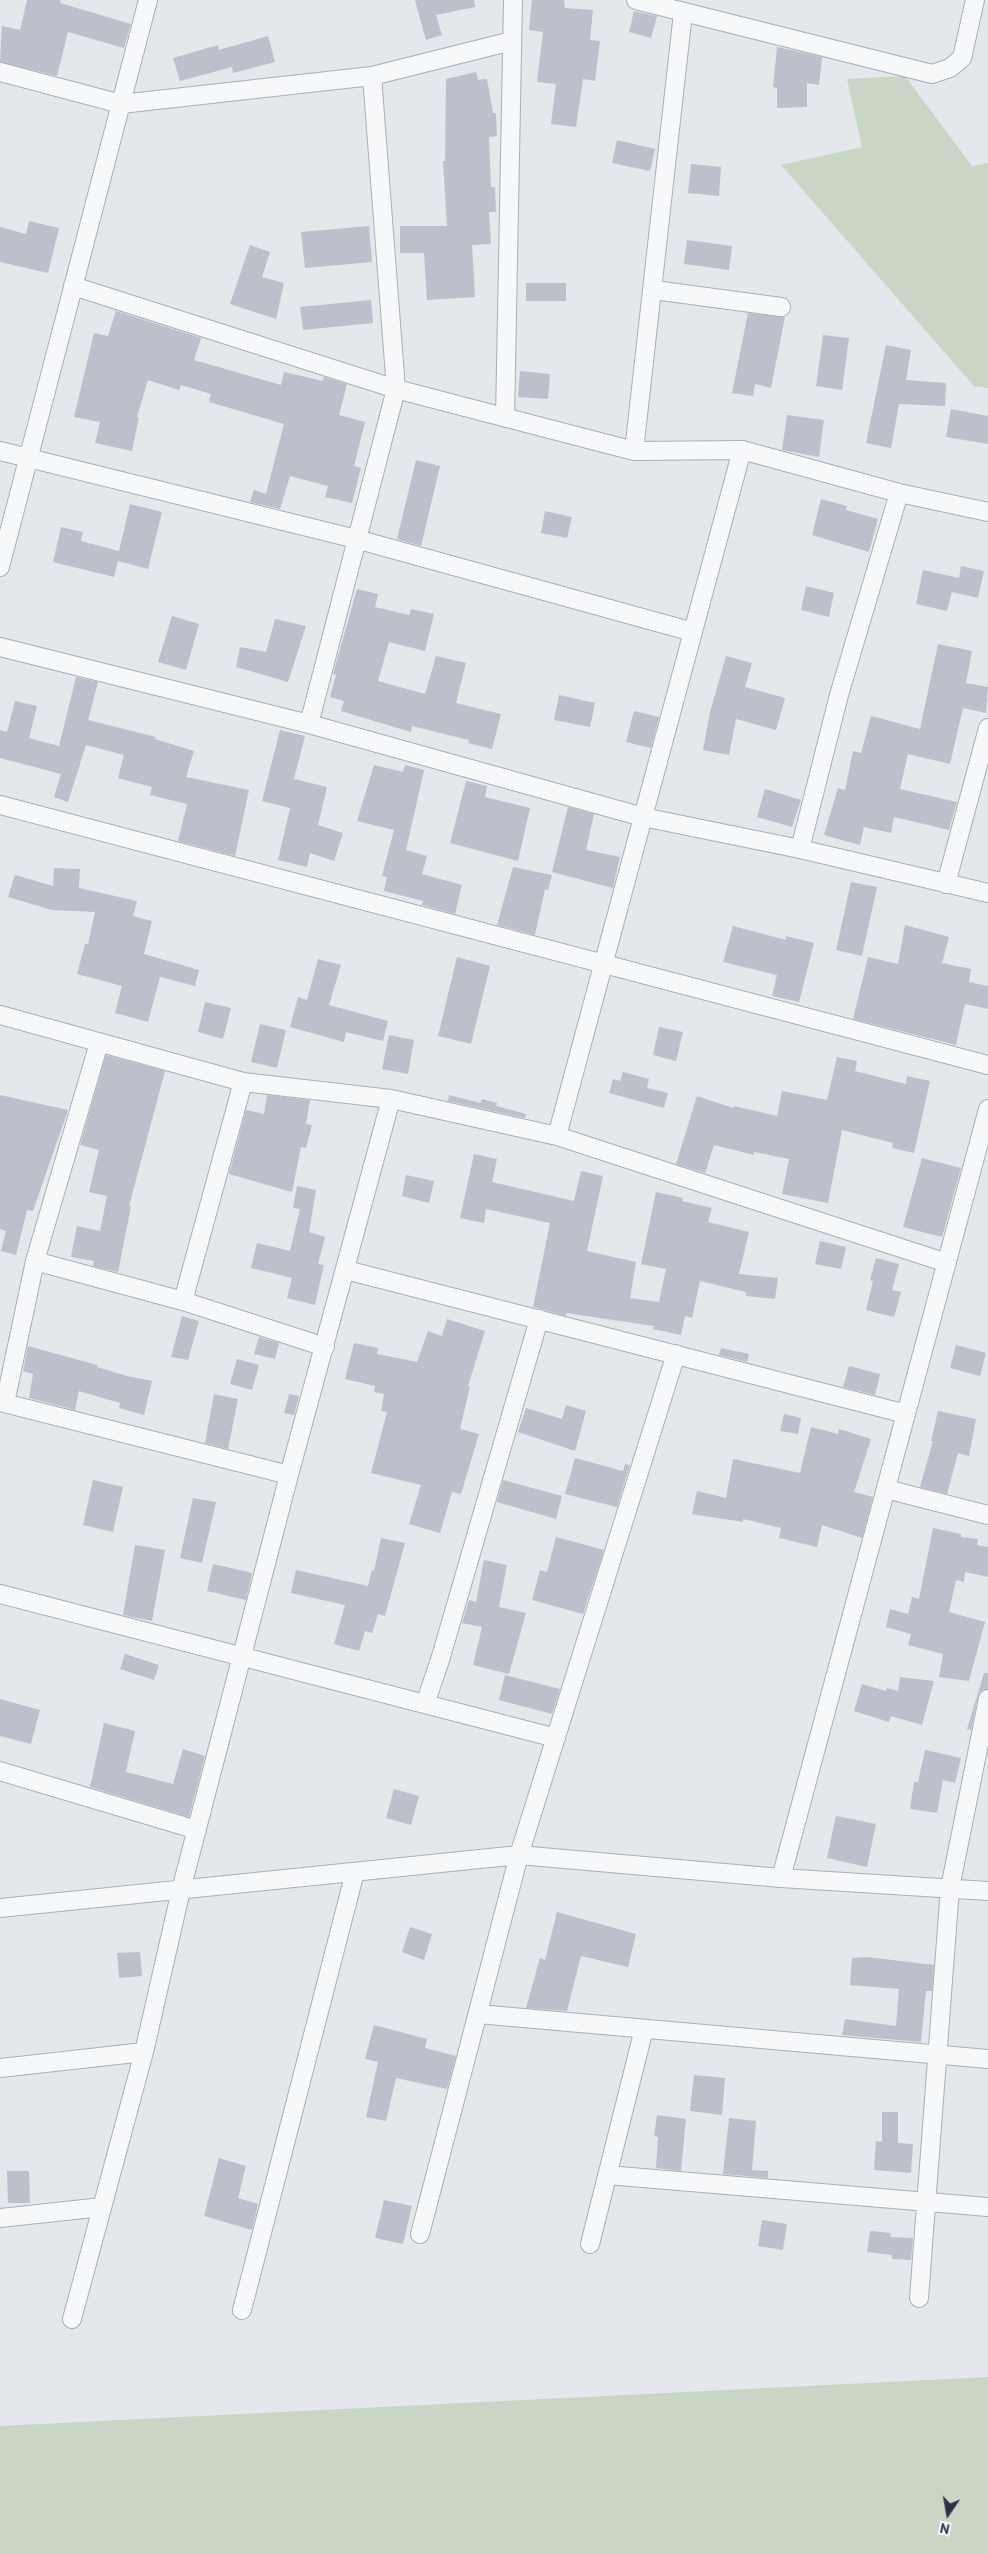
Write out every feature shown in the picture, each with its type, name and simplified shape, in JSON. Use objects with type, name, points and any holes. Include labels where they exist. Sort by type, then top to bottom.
[{"type":"street","points":[[0,567],[148,0]]},
{"type":"street","points":[[505,418],[513,0]]},
{"type":"street","points":[[636,0],[932,74],[950,68],[962,58],[975,0]]},
{"type":"street","points":[[634,451],[654,290],[683,13]]},
{"type":"street","points":[[0,72],[120,104],[372,76],[512,41]]},
{"type":"street","points":[[309,724],[396,389],[372,76]]},
{"type":"street","points":[[73,286],[396,389],[634,451],[742,450],[899,493],[988,512]]},
{"type":"street","points":[[654,290],[781,307]]},
{"type":"street","points":[[557,1136],[742,450]]},
{"type":"street","points":[[0,451],[356,539],[693,632]]},
{"type":"street","points":[[800,849],[839,695],[899,493]]},
{"type":"street","points":[[0,647],[309,724],[643,816],[800,849],[988,893]]},
{"type":"street","points":[[946,884],[985,752],[988,728]]},
{"type":"street","points":[[0,805],[988,1065]]},
{"type":"street","points":[[0,1014],[243,1082],[391,1099],[557,1136],[947,1263]]},
{"type":"street","points":[[99,1043],[35,1261],[2,1403],[289,1476]]},
{"type":"street","points":[[183,1301],[243,1082]]},
{"type":"street","points":[[72,2319],[144,2052],[197,1830],[289,1476],[391,1099]]},
{"type":"street","points":[[781,1878],[988,1109]]},
{"type":"street","points":[[35,1261],[183,1301],[325,1347]]},
{"type":"street","points":[[346,1270],[906,1414]]},
{"type":"street","points":[[425,1704],[440,1660],[539,1319]]},
{"type":"street","points":[[420,2234],[519,1855],[676,1354]]},
{"type":"street","points":[[886,1489],[988,1515]]},
{"type":"street","points":[[0,1594],[556,1738]]},
{"type":"street","points":[[919,2298],[950,1888],[988,1700]]},
{"type":"street","points":[[0,1771],[197,1830]]},
{"type":"street","points":[[0,1908],[519,1855],[781,1878],[988,1891]]},
{"type":"street","points":[[242,2310],[355,1872]]},
{"type":"street","points":[[478,2014],[988,2059]]},
{"type":"street","points":[[590,2244],[644,2029]]},
{"type":"street","points":[[0,2068],[144,2052]]},
{"type":"street","points":[[607,2175],[988,2207]]},
{"type":"street","points":[[0,2218],[102,2207]]},
{"type":"green space","points":[[905,76],[972,166],[988,163],[988,388],[974,386],[781,165],[862,147],[847,79]]},
{"type":"green space","points":[[988,2377],[988,2554],[0,2554],[0,2426]]},
{"type":"building","points":[[27,0],[60,0],[60,3],[131,24],[124,48],[68,32],[57,76],[0,62],[2,26],[20,30]]},
{"type":"building","points":[[415,0],[474,0],[475,7],[436,15],[442,35],[426,40]]},
{"type":"building","points":[[532,0],[564,0],[565,8],[593,10],[590,40],[600,41],[595,81],[583,79],[576,127],[551,124],[556,84],[537,82],[543,32],[529,30]]},
{"type":"building","points":[[634,11],[657,16],[651,38],[629,32]]},
{"type":"building","points":[[268,36],[275,62],[233,73],[232,67],[180,81],[173,58],[218,45],[219,50]]},
{"type":"building","points":[[777,47],[822,57],[819,85],[807,83],[807,107],[777,108],[777,88],[773,87]]},
{"type":"building","points":[[476,72],[478,80],[487,79],[493,113],[496,113],[497,136],[489,137],[491,187],[495,187],[496,212],[489,212],[491,244],[472,245],[475,297],[427,300],[424,253],[400,253],[400,226],[447,226],[443,161],[445,161],[446,79]]},
{"type":"building","points":[[617,140],[655,149],[650,171],[612,163]]},
{"type":"building","points":[[691,164],[721,167],[719,196],[688,193]]},
{"type":"building","points":[[29,221],[59,228],[48,273],[0,262],[0,227],[26,234]]},
{"type":"building","points":[[369,226],[372,262],[305,268],[301,232]]},
{"type":"building","points":[[687,240],[732,246],[729,270],[684,264]]},
{"type":"building","points":[[250,245],[270,252],[262,277],[284,283],[276,319],[230,304]]},
{"type":"building","points":[[526,283],[566,283],[566,301],[526,301]]},
{"type":"building","points":[[371,300],[373,323],[303,330],[300,307]]},
{"type":"building","points":[[116,311],[201,338],[194,360],[281,385],[284,372],[323,381],[324,377],[347,384],[339,415],[365,422],[354,466],[361,468],[352,503],[325,497],[328,486],[290,476],[280,509],[250,502],[254,490],[266,494],[284,424],[209,402],[211,394],[181,385],[179,390],[148,380],[137,417],[139,417],[132,451],[95,443],[100,422],[74,417],[94,333],[108,336]]},
{"type":"building","points":[[748,313],[785,317],[771,388],[755,384],[753,396],[732,393]]},
{"type":"building","points":[[823,335],[849,338],[842,390],[816,386]]},
{"type":"building","points":[[886,345],[911,350],[906,380],[946,383],[945,406],[899,404],[891,448],[866,443]]},
{"type":"building","points":[[520,371],[550,374],[548,399],[518,397]]},
{"type":"building","points":[[951,409],[988,416],[988,444],[946,437]]},
{"type":"building","points":[[787,415],[824,420],[819,457],[782,450]]},
{"type":"building","points":[[416,460],[440,466],[421,546],[397,539]]},
{"type":"building","points":[[821,499],[847,506],[846,510],[878,519],[869,552],[812,535]]},
{"type":"building","points":[[130,504],[162,512],[148,569],[118,561],[114,577],[53,562],[61,527],[83,532],[81,541],[119,551]]},
{"type":"building","points":[[545,511],[572,517],[567,538],[541,533]]},
{"type":"building","points":[[961,566],[984,571],[978,598],[952,592],[947,611],[916,604],[923,570],[959,578]]},
{"type":"building","points":[[806,586],[834,593],[829,617],[801,610]]},
{"type":"building","points":[[357,589],[378,594],[375,607],[409,615],[411,609],[434,614],[425,651],[389,642],[378,681],[425,694],[436,656],[466,663],[456,703],[501,714],[492,749],[468,743],[469,740],[412,726],[411,732],[341,711],[344,701],[330,697],[336,675],[333,674]]},
{"type":"building","points":[[172,616],[199,624],[186,670],[158,662]]},
{"type":"building","points":[[275,619],[306,626],[288,682],[236,667],[240,647],[266,652]]},
{"type":"building","points":[[938,644],[972,651],[966,683],[988,687],[986,713],[963,708],[950,764],[908,754],[900,789],[957,802],[949,830],[894,817],[891,833],[864,827],[860,845],[824,835],[838,788],[845,790],[853,751],[861,753],[871,716],[920,729]]},
{"type":"building","points":[[726,656],[752,663],[745,687],[785,698],[776,730],[736,719],[729,755],[703,750],[710,712]]},
{"type":"building","points":[[76,677],[98,682],[88,720],[156,737],[155,739],[194,751],[186,777],[249,790],[235,856],[178,841],[187,804],[150,795],[152,787],[118,778],[124,755],[86,745],[68,802],[54,797],[61,774],[0,758],[0,730],[7,732],[15,701],[37,706],[29,738],[59,746]]},
{"type":"building","points":[[559,695],[595,703],[590,727],[554,720]]},
{"type":"building","points":[[634,711],[659,717],[651,748],[626,742]]},
{"type":"building","points":[[280,730],[305,736],[294,779],[327,787],[318,825],[343,833],[334,861],[310,853],[307,867],[278,860],[290,808],[262,801]]},
{"type":"building","points":[[374,765],[403,772],[405,765],[424,770],[406,850],[427,856],[422,874],[462,885],[455,914],[422,905],[423,901],[384,891],[387,877],[382,876],[394,830],[357,821]]},
{"type":"building","points":[[466,781],[487,786],[485,797],[530,808],[518,861],[450,843]]},
{"type":"building","points":[[765,789],[801,800],[792,827],[757,817]]},
{"type":"building","points":[[568,807],[594,814],[586,850],[620,857],[613,888],[552,872]]},
{"type":"building","points":[[513,867],[552,875],[548,890],[545,889],[535,935],[497,925]]},
{"type":"building","points":[[54,868],[80,869],[79,888],[137,901],[133,916],[152,921],[144,954],[199,970],[195,986],[160,977],[148,1022],[115,1013],[122,986],[77,974],[85,944],[88,944],[95,912],[52,910],[8,897],[15,875],[53,886]]},
{"type":"building","points":[[851,882],[877,887],[862,956],[836,950]]},
{"type":"building","points":[[905,925],[949,937],[942,963],[971,969],[969,982],[988,986],[988,1009],[965,1004],[956,1045],[853,1019],[868,957],[898,964]]},
{"type":"building","points":[[733,926],[786,940],[786,936],[814,943],[799,1002],[772,996],[777,975],[723,962]]},
{"type":"building","points":[[457,957],[490,966],[471,1044],[438,1036]]},
{"type":"building","points":[[318,959],[341,965],[329,1005],[388,1021],[383,1041],[346,1032],[344,1042],[290,1027],[298,997],[307,1000]]},
{"type":"building","points":[[205,1002],[231,1008],[223,1039],[198,1032]]},
{"type":"building","points":[[260,1024],[286,1030],[277,1068],[251,1062]]},
{"type":"building","points":[[659,1027],[683,1032],[676,1061],[653,1055]]},
{"type":"building","points":[[389,1035],[414,1040],[408,1074],[382,1069]]},
{"type":"building","points":[[106,1055],[165,1071],[129,1206],[131,1206],[118,1272],[93,1266],[94,1261],[71,1257],[77,1226],[100,1231],[107,1196],[89,1192],[99,1150],[80,1145]]},
{"type":"building","points":[[837,1057],[857,1061],[855,1071],[906,1084],[907,1076],[930,1081],[914,1153],[892,1148],[893,1143],[842,1130],[828,1203],[782,1194],[789,1159],[754,1152],[754,1155],[714,1145],[705,1173],[676,1164],[697,1096],[733,1108],[734,1106],[777,1116],[782,1091],[827,1100]]},
{"type":"building","points":[[623,1072],[649,1079],[647,1088],[668,1093],[664,1108],[609,1093],[613,1079],[620,1081]]},
{"type":"building","points":[[0,1095],[68,1110],[33,1211],[27,1210],[16,1255],[1,1251],[6,1231],[0,1229]]},
{"type":"building","points":[[267,1095],[310,1100],[306,1124],[312,1125],[306,1148],[301,1147],[292,1192],[229,1174],[246,1110],[264,1114]]},
{"type":"building","points":[[449,1095],[481,1103],[482,1099],[497,1103],[496,1106],[526,1114],[525,1118],[448,1101]]},
{"type":"building","points":[[474,1154],[497,1159],[492,1182],[574,1201],[581,1171],[603,1176],[587,1251],[636,1262],[630,1298],[659,1302],[666,1269],[641,1264],[656,1192],[683,1198],[682,1201],[712,1208],[708,1222],[749,1232],[739,1274],[778,1278],[775,1299],[746,1296],[746,1292],[700,1281],[692,1318],[685,1316],[681,1335],[653,1329],[654,1326],[566,1313],[566,1316],[533,1307],[550,1223],[486,1209],[484,1223],[460,1218]]},
{"type":"building","points":[[922,1158],[961,1168],[942,1237],[903,1227]]},
{"type":"building","points":[[406,1175],[434,1181],[429,1203],[402,1196]]},
{"type":"building","points":[[297,1186],[316,1190],[309,1232],[325,1237],[318,1264],[324,1265],[315,1305],[287,1298],[292,1278],[251,1268],[257,1243],[290,1251],[300,1209],[293,1208]]},
{"type":"building","points":[[820,1241],[846,1247],[841,1269],[815,1264]]},
{"type":"building","points":[[876,1258],[899,1264],[892,1290],[901,1292],[894,1317],[866,1310],[873,1281],[870,1280]]},
{"type":"building","points":[[182,1316],[199,1321],[188,1360],[171,1357]]},
{"type":"building","points":[[447,1319],[485,1331],[468,1386],[470,1387],[460,1429],[479,1434],[461,1494],[452,1492],[440,1533],[409,1524],[421,1485],[371,1473],[387,1412],[381,1411],[384,1394],[374,1392],[375,1386],[345,1379],[354,1343],[378,1348],[377,1354],[417,1362],[428,1331],[442,1336]]},
{"type":"building","points":[[259,1337],[279,1343],[275,1359],[254,1354]]},
{"type":"building","points":[[956,1345],[986,1353],[980,1376],[950,1368]]},
{"type":"building","points":[[28,1346],[97,1365],[97,1367],[127,1376],[152,1381],[144,1415],[119,1408],[120,1403],[79,1391],[75,1410],[29,1398],[33,1374],[23,1371]]},
{"type":"building","points":[[721,1348],[749,1354],[747,1362],[719,1355]]},
{"type":"building","points":[[237,1359],[259,1365],[252,1390],[230,1384]]},
{"type":"building","points":[[849,1366],[880,1374],[875,1395],[843,1387]]},
{"type":"building","points":[[214,1394],[238,1399],[228,1449],[205,1443]]},
{"type":"building","points":[[289,1394],[299,1396],[294,1415],[284,1413]]},
{"type":"building","points":[[566,1405],[586,1411],[575,1451],[518,1432],[526,1408],[562,1419]]},
{"type":"building","points":[[938,1411],[976,1419],[969,1456],[958,1453],[947,1494],[920,1487],[933,1441],[931,1441]]},
{"type":"building","points":[[784,1414],[801,1418],[798,1434],[780,1431]]},
{"type":"building","points":[[811,1427],[838,1434],[839,1429],[871,1439],[854,1492],[873,1497],[862,1538],[822,1525],[817,1547],[779,1538],[781,1528],[743,1519],[743,1522],[692,1514],[697,1491],[726,1498],[733,1459],[800,1473]]},
{"type":"building","points":[[575,1458],[623,1471],[625,1464],[630,1465],[617,1507],[565,1494]]},
{"type":"building","points":[[93,1480],[123,1487],[113,1532],[83,1525]]},
{"type":"building","points":[[503,1480],[562,1496],[556,1519],[497,1502]]},
{"type":"building","points":[[193,1498],[216,1502],[202,1563],[180,1558]]},
{"type":"building","points":[[933,1528],[961,1534],[961,1537],[978,1539],[977,1545],[988,1547],[988,1577],[965,1572],[964,1582],[956,1580],[949,1612],[985,1622],[969,1681],[939,1677],[943,1654],[908,1645],[911,1634],[886,1627],[890,1609],[908,1614],[912,1597],[919,1599]]},
{"type":"building","points":[[556,1537],[604,1550],[583,1614],[532,1600],[540,1570],[547,1572]]},
{"type":"building","points":[[381,1538],[405,1543],[385,1616],[378,1614],[372,1633],[365,1631],[359,1651],[334,1644],[345,1605],[291,1593],[296,1570],[368,1586],[372,1570],[374,1571]]},
{"type":"building","points":[[135,1545],[165,1550],[152,1621],[123,1615]]},
{"type":"building","points":[[484,1560],[507,1565],[499,1607],[526,1613],[509,1674],[473,1665],[482,1627],[462,1623],[469,1600],[476,1602]]},
{"type":"building","points":[[213,1564],[252,1573],[246,1600],[207,1591]]},
{"type":"building","points":[[125,1654],[159,1665],[154,1680],[120,1669]]},
{"type":"building","points":[[984,1673],[988,1673],[988,1689],[980,1692],[971,1730],[967,1729]]},
{"type":"building","points":[[505,1675],[560,1689],[552,1714],[499,1700]]},
{"type":"building","points":[[900,1677],[934,1681],[922,1725],[891,1716],[889,1722],[854,1711],[862,1684],[886,1691],[887,1688],[898,1691]]},
{"type":"building","points":[[0,1699],[40,1710],[31,1744],[0,1736]]},
{"type":"building","points":[[104,1723],[135,1731],[126,1772],[173,1784],[183,1749],[205,1756],[189,1817],[90,1787]]},
{"type":"building","points":[[925,1750],[961,1758],[955,1783],[943,1780],[937,1813],[910,1809],[914,1782],[918,1782]]},
{"type":"building","points":[[394,1789],[419,1796],[411,1825],[386,1818]]},
{"type":"building","points":[[836,1816],[876,1824],[867,1867],[827,1858]]},
{"type":"building","points":[[557,1912],[636,1934],[628,1967],[581,1956],[567,2011],[526,2008],[540,1958],[545,1960]]},
{"type":"building","points":[[410,1927],[432,1934],[424,1960],[402,1952]]},
{"type":"building","points":[[140,1952],[142,1976],[119,1978],[117,1953]]},
{"type":"building","points":[[867,1957],[934,1965],[932,1991],[926,1991],[921,2042],[842,2035],[845,2019],[896,2026],[899,1989],[850,1985],[852,1958]]},
{"type":"building","points":[[374,2025],[427,2039],[425,2048],[456,2056],[447,2089],[396,2078],[386,2121],[366,2117],[378,2062],[365,2059]]},
{"type":"building","points":[[694,2075],[725,2078],[722,2115],[690,2111]]},
{"type":"building","points":[[882,2112],[898,2112],[898,2143],[913,2144],[911,2173],[874,2170],[876,2141],[882,2142]]},
{"type":"building","points":[[657,2115],[686,2119],[681,2171],[656,2168],[658,2137],[654,2136]]},
{"type":"building","points":[[729,2118],[756,2121],[752,2170],[768,2171],[768,2178],[723,2174]]},
{"type":"building","points":[[219,2158],[246,2166],[238,2198],[258,2204],[252,2230],[204,2216]]},
{"type":"building","points":[[7,2171],[29,2171],[30,2203],[8,2203]]},
{"type":"building","points":[[384,2200],[412,2206],[403,2244],[375,2238]]},
{"type":"building","points":[[762,2220],[787,2224],[783,2250],[758,2246]]},
{"type":"building","points":[[870,2231],[891,2233],[890,2237],[913,2238],[911,2260],[892,2259],[892,2255],[867,2252]]}]
